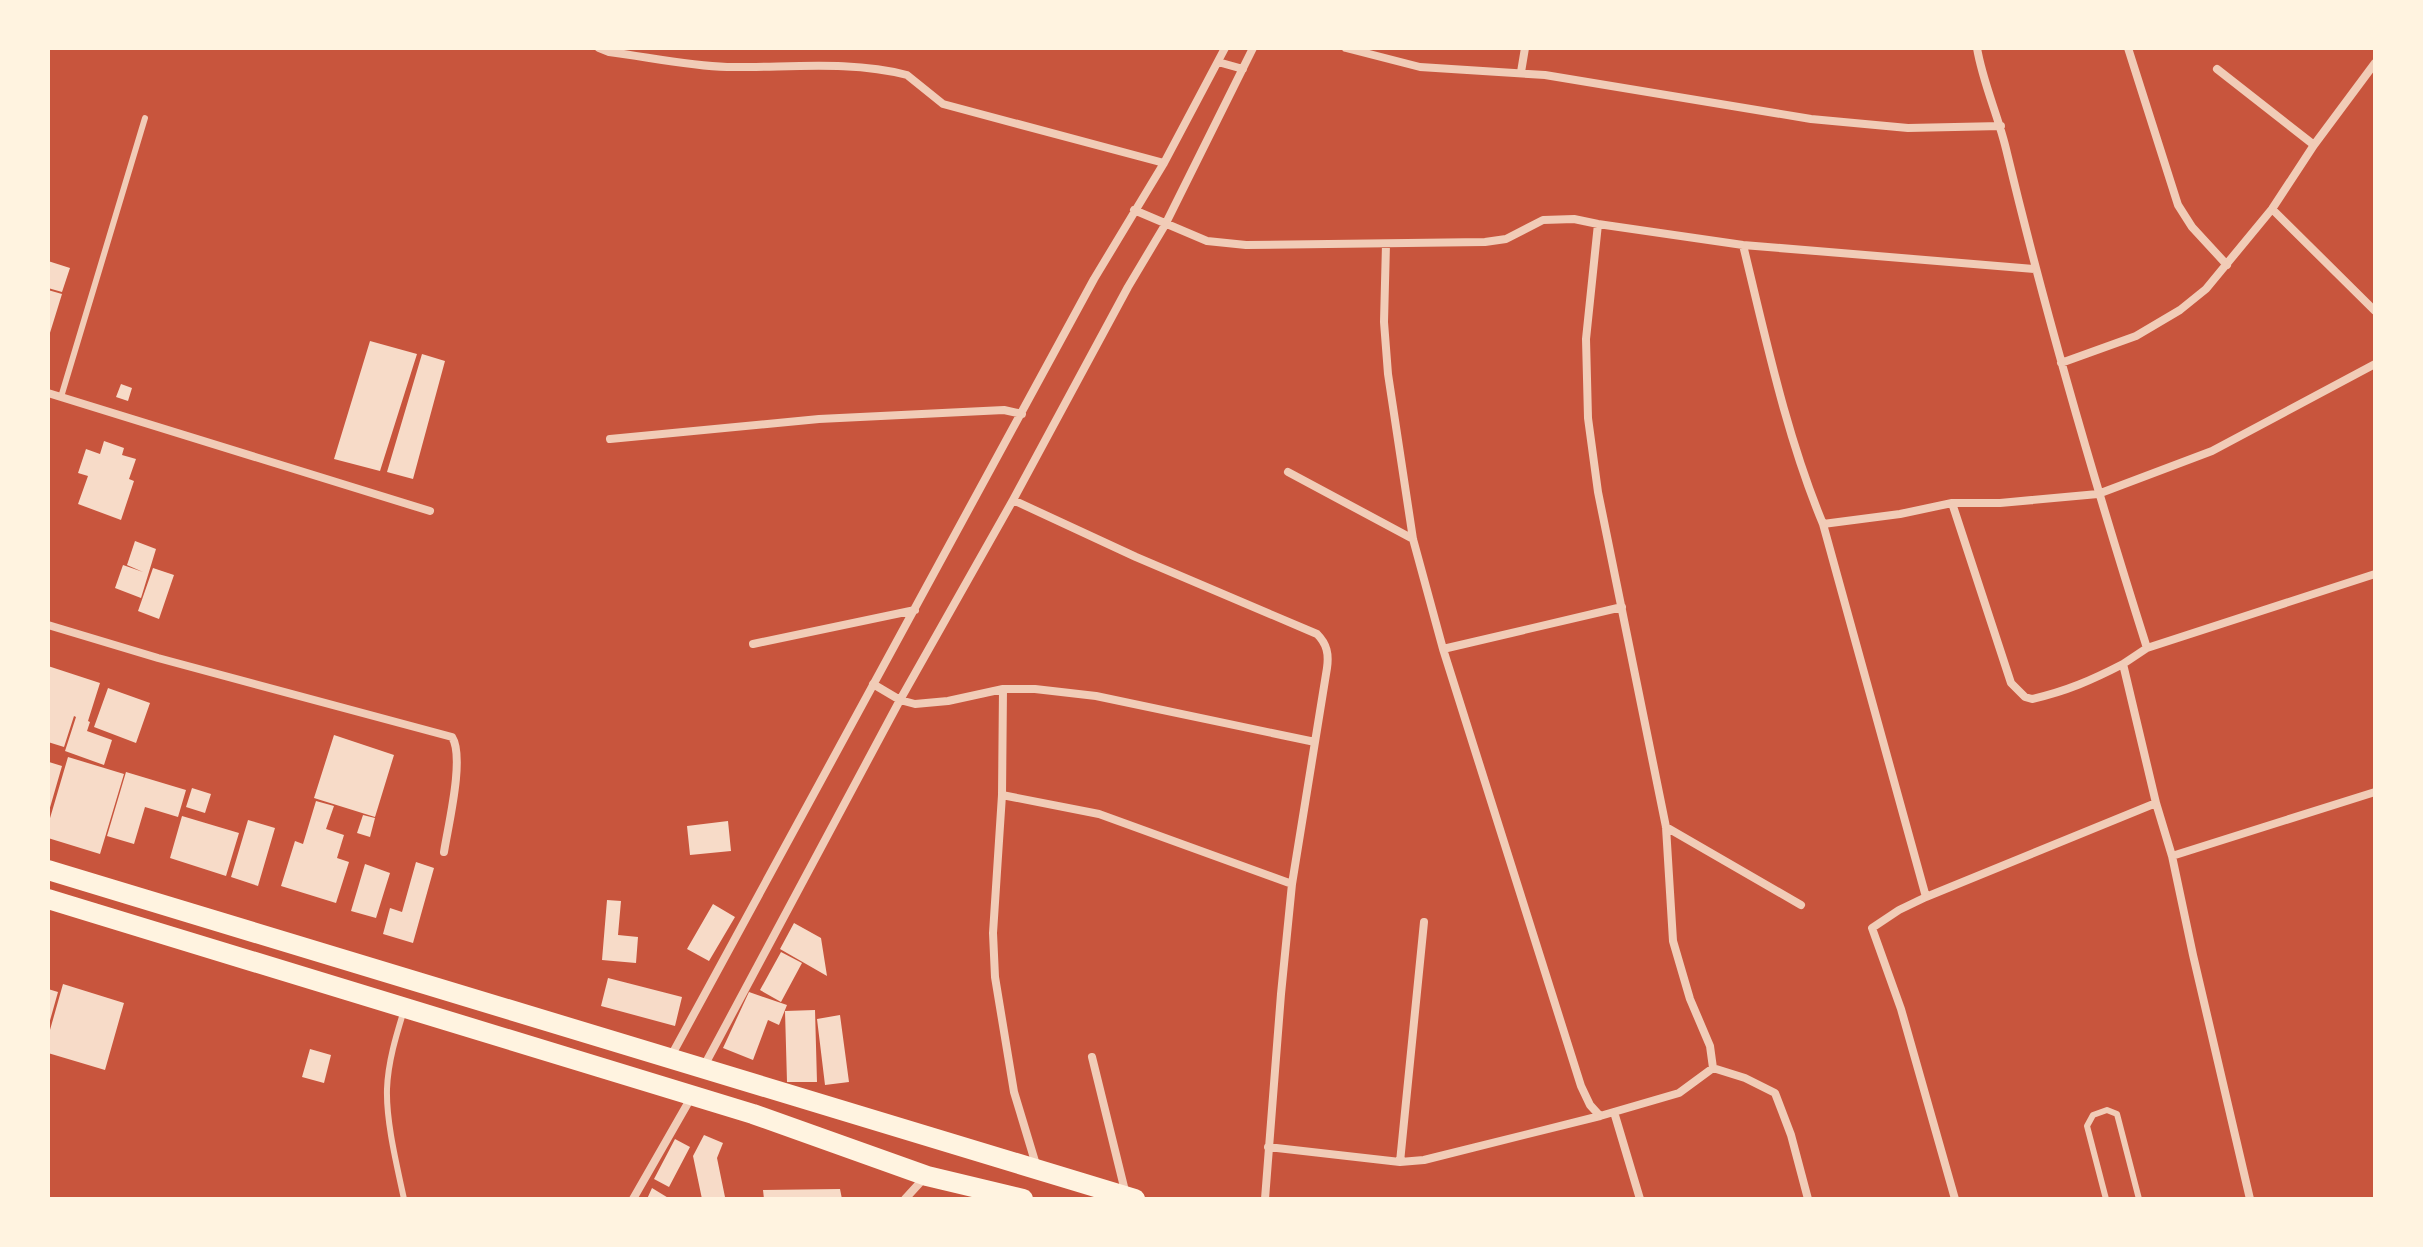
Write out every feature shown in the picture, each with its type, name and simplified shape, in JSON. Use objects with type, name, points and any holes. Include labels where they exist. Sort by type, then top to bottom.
[{"type":"main road","points":[[48,870],[1128,1198]]},
{"type":"main road","points":[[48,899],[753,1114],[927,1176],[1023,1199]]},
{"type":"main road","points":[[1043,1171],[1060,1184],[1099,1195],[1102,1199]]},
{"type":"street","points":[[599,48],[609,52],[722,67],[860,68],[900,73],[907,75],[943,104],[1164,163]]},
{"type":"street","points":[[686,1064],[875,685],[1094,279],[1164,163],[1225,48]]},
{"type":"street","points":[[686,1064],[1013,500],[1253,48]]},
{"type":"street","points":[[1346,48],[1420,67],[1521,72],[1583,80],[1697,102],[1811,119],[1908,128],[2001,126]]},
{"type":"street","points":[[1521,72],[1525,48]]},
{"type":"street","points":[[1977,48],[1980,66],[2001,126],[2035,269],[2098,494],[2147,648]]},
{"type":"street","points":[[2128,48],[2178,205],[2192,227],[2227,265]]},
{"type":"street","points":[[1220,62],[1241,68]]},
{"type":"street","points":[[2061,363],[2136,336],[2180,310],[2206,289],[2272,209],[2314,145],[2375,63]]},
{"type":"street","points":[[2217,69],[2314,145]]},
{"type":"street","points":[[2272,209],[2375,311]]},
{"type":"street","points":[[1136,211],[1207,241],[1246,245],[1506,239],[1543,220],[1554,218],[1743,245],[2035,269]]},
{"type":"street","points":[[1598,224],[1586,339],[1588,418],[1598,492],[1666,827],[1673,941],[1690,999],[1710,1046],[1713,1068]]},
{"type":"street","points":[[1386,244],[1384,322],[1388,374],[1413,539],[1443,649],[1581,1086],[1590,1105],[1600,1116]]},
{"type":"street","points":[[1743,245],[1784,410],[1808,489],[1823,524],[1926,897]]},
{"type":"street","points":[[1823,524],[1900,514],[1952,503],[2000,503],[2098,494],[2212,451],[2375,364]]},
{"type":"street","points":[[48,393],[430,511]]},
{"type":"street","points":[[610,439],[819,419],[1004,410],[1022,414]]},
{"type":"street","points":[[1288,472],[1413,539]]},
{"type":"street","points":[[1013,500],[1136,557],[1317,634],[1323,640],[1329,657],[1292,884],[1265,1199]]},
{"type":"street","points":[[1952,503],[2011,683],[2020,693],[2032,699],[2082,685],[2147,648],[2375,574]]},
{"type":"street","points":[[1443,649],[1622,607]]},
{"type":"street","points":[[753,644],[915,610]]},
{"type":"street","points":[[48,625],[158,658],[452,737],[457,744],[458,760],[444,852]]},
{"type":"street","points":[[2123,664],[2172,856],[2250,1199]]},
{"type":"street","points":[[875,685],[898,699],[915,704],[948,701],[1003,689],[1035,689],[1096,696],[1315,742]]},
{"type":"street","points":[[1003,689],[1002,795],[993,933],[995,977],[1014,1092],[1043,1171]]},
{"type":"street","points":[[2172,856],[2375,792]]},
{"type":"street","points":[[1002,795],[1099,814],[1292,884]]},
{"type":"street","points":[[1955,1199],[1901,1009],[1872,928],[1926,897],[2156,803]]},
{"type":"street","points":[[1666,827],[1801,905]]},
{"type":"street","points":[[1400,1162],[1424,922]]},
{"type":"street","points":[[1092,1057],[1128,1198]]},
{"type":"street","points":[[1268,1147],[1400,1162],[1438,1157],[1679,1093],[1713,1068]]},
{"type":"street","points":[[1713,1068],[1745,1078],[1775,1093],[1791,1135],[1808,1199]]},
{"type":"street","points":[[633,1199],[689,1094]]},
{"type":"street","points":[[1614,1112],[1640,1199]]},
{"type":"street","points":[[905,1199],[927,1176]]},
{"type":"lane","points":[[61,397],[145,118]]},
{"type":"lane","points":[[404,1199],[394,1153],[387,1090],[393,1044],[405,1007]]},
{"type":"lane","points":[[2106,1199],[2087,1126],[2093,1115],[2107,1110],[2117,1114],[2139,1199]]},
{"type":"building","points":[[48,261],[70,268],[62,292],[48,288]]},
{"type":"building","points":[[48,290],[62,294],[49,336],[48,336]]},
{"type":"building","points":[[370,341],[417,354],[380,471],[334,459]]},
{"type":"building","points":[[422,354],[445,361],[413,479],[387,472]]},
{"type":"building","points":[[121,384],[132,388],[128,401],[116,397]]},
{"type":"building","points":[[104,441],[124,448],[122,455],[136,459],[129,479],[134,481],[121,520],[78,504],[88,476],[78,473],[86,449],[100,454]]},
{"type":"building","points":[[135,541],[156,549],[141,598],[115,588],[123,565],[143,572],[127,565]]},
{"type":"building","points":[[153,568],[174,575],[159,619],[138,611]]},
{"type":"building","points":[[48,666],[100,683],[87,731],[112,740],[104,765],[65,751],[74,716],[64,747],[48,742]]},
{"type":"building","points":[[108,688],[150,703],[136,743],[94,727]]},
{"type":"building","points":[[334,735],[394,755],[375,817],[314,798]]},
{"type":"building","points":[[68,757],[124,774],[100,854],[48,838],[48,825]]},
{"type":"building","points":[[49,762],[62,766],[49,811],[48,765]]},
{"type":"building","points":[[126,772],[186,790],[178,817],[145,807],[134,844],[107,836]]},
{"type":"building","points":[[192,788],[211,794],[205,813],[186,807]]},
{"type":"building","points":[[316,801],[334,806],[326,829],[344,835],[337,858],[349,862],[336,903],[281,886],[295,841],[303,844]]},
{"type":"building","points":[[363,815],[375,818],[370,837],[357,833]]},
{"type":"building","points":[[182,816],[239,833],[226,876],[170,858]]},
{"type":"building","points":[[248,820],[275,828],[258,886],[231,877]]},
{"type":"building","points":[[728,821],[731,851],[690,855],[687,826]]},
{"type":"building","points":[[416,862],[434,868],[413,943],[383,934],[390,908],[402,912]]},
{"type":"building","points":[[365,864],[390,873],[376,918],[351,911]]},
{"type":"building","points":[[607,900],[621,901],[618,935],[638,937],[636,963],[602,960]]},
{"type":"building","points":[[713,904],[735,917],[709,961],[687,949]]},
{"type":"building","points":[[794,923],[821,938],[827,976],[780,949]]},
{"type":"building","points":[[781,952],[802,963],[781,1002],[760,990]]},
{"type":"building","points":[[608,978],[682,997],[675,1026],[601,1006]]},
{"type":"building","points":[[63,984],[124,1003],[105,1070],[48,1053],[48,1037]]},
{"type":"building","points":[[48,989],[58,992],[49,1024],[48,1023]]},
{"type":"building","points":[[749,992],[787,1005],[779,1025],[768,1020],[753,1060],[723,1048]]},
{"type":"building","points":[[815,1010],[817,1082],[787,1082],[785,1011]]},
{"type":"building","points":[[840,1015],[849,1082],[825,1085],[817,1019]]},
{"type":"building","points":[[310,1049],[331,1055],[324,1083],[302,1077]]},
{"type":"building","points":[[704,1135],[723,1143],[717,1158],[725,1197],[702,1199],[693,1156]]},
{"type":"building","points":[[675,1139],[690,1147],[669,1187],[654,1179]]},
{"type":"building","points":[[652,1188],[670,1199],[647,1199]]},
{"type":"building","points":[[840,1189],[842,1199],[764,1199],[763,1190]]}]
